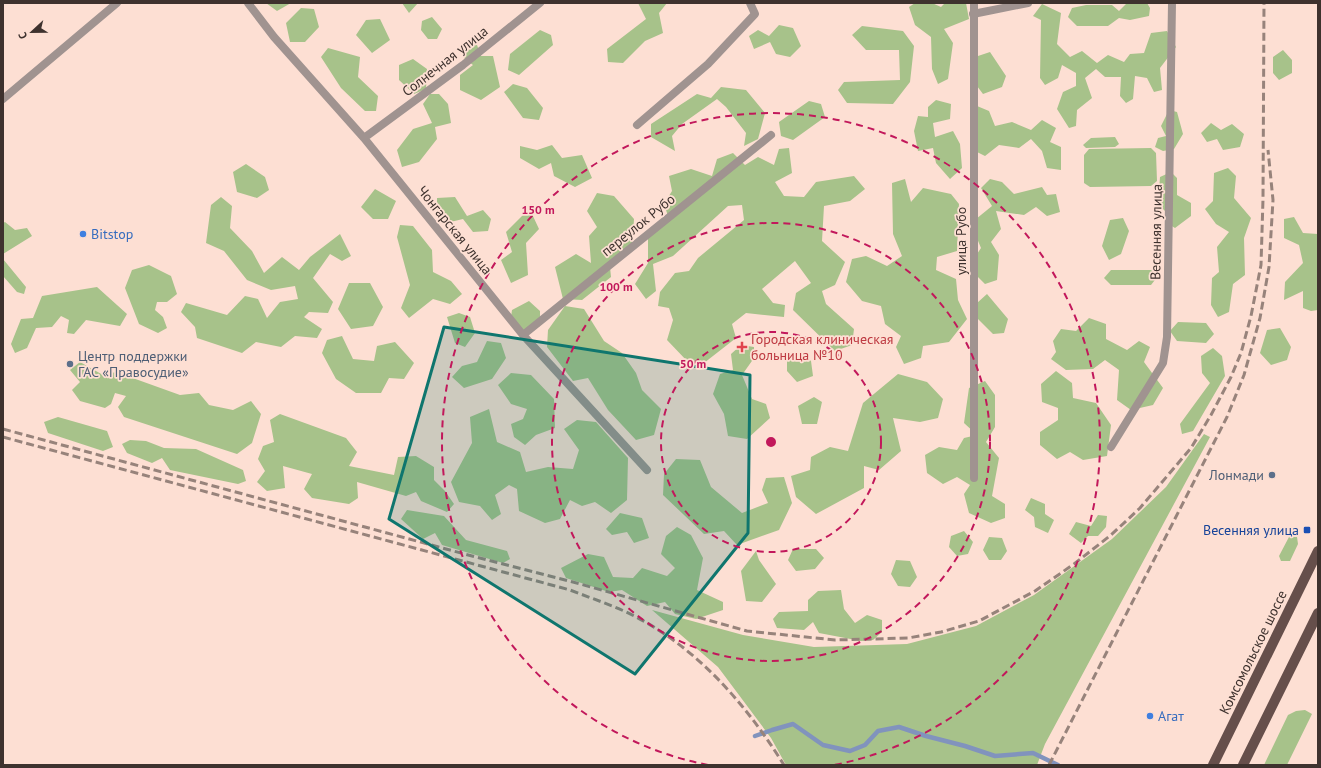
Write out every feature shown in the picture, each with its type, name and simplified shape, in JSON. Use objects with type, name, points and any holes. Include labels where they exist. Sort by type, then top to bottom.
[{"type":"main road","name":"Комсомольское шоссе","points":[[1213,765],[1318,551]]},
{"type":"main road","points":[[1243,765],[1318,613]]},
{"type":"street","points":[[3,99],[117,3]]},
{"type":"street","name":"Чонгарская улица","points":[[248,3],[274,37],[364,138],[523,335],[647,470]]},
{"type":"street","name":"Солнечная улица","points":[[364,138],[463,65],[540,3]]},
{"type":"street","points":[[637,125],[708,64],[755,14],[750,3]]},
{"type":"street","name":"улица Рубо","points":[[974,3],[974,478]]},
{"type":"street","points":[[974,14],[1028,3]]},
{"type":"street","name":"Весенняя улица","points":[[1112,447],[1163,363],[1168,337],[1172,3]]},
{"type":"street","name":"переулок Рубо","points":[[523,335],[771,135]]},
{"type":"highlighted area","points":[[444,327],[750,375],[748,533],[635,674],[389,519]]},
{"type":"green space","points":[[266,3],[291,3],[277,11]]},
{"type":"green space","points":[[402,3],[418,3],[409,13]]},
{"type":"green space","points":[[638,3],[667,3],[659,13],[663,33],[645,41],[623,63],[608,62],[607,49],[646,19]]},
{"type":"green space","points":[[915,3],[932,3],[941,7],[945,3],[966,3],[969,19],[944,29],[953,43],[948,79],[938,84],[932,69],[931,37],[915,25],[909,7]]},
{"type":"green space","points":[[1127,3],[1147,3],[1150,8],[1149,16],[1130,20],[1119,18],[1108,26],[1077,26],[1068,17],[1072,8],[1086,5],[1112,5],[1119,11]]},
{"type":"green space","points":[[1042,4],[1061,13],[1057,44],[1070,57],[1082,51],[1097,63],[1108,55],[1124,62],[1130,54],[1144,53],[1151,33],[1167,31],[1176,47],[1160,68],[1162,90],[1154,92],[1147,78],[1135,76],[1133,99],[1126,103],[1120,96],[1121,77],[1105,77],[1096,69],[1085,78],[1092,98],[1077,110],[1076,126],[1069,128],[1057,109],[1063,92],[1076,86],[1076,73],[1062,65],[1058,78],[1045,85],[1040,78],[1041,20],[1033,16]]},
{"type":"green space","points":[[301,8],[314,9],[319,27],[305,42],[290,42],[286,23]]},
{"type":"green space","points":[[432,17],[442,29],[437,39],[428,39],[421,30],[422,21]]},
{"type":"green space","points":[[380,19],[390,40],[372,53],[356,35],[366,20]]},
{"type":"green space","points":[[779,25],[793,28],[801,46],[790,57],[776,54],[770,42],[754,49],[749,36],[758,30],[769,36]]},
{"type":"green space","points":[[862,26],[903,31],[914,46],[910,82],[893,104],[847,103],[838,90],[844,82],[900,80],[899,50],[866,50],[852,35]]},
{"type":"green space","points":[[540,30],[551,35],[553,45],[519,75],[508,70],[510,54]]},
{"type":"green space","points":[[477,45],[481,56],[493,56],[500,87],[481,100],[460,90],[460,75],[473,65],[464,58],[462,47]]},
{"type":"green space","points":[[328,48],[360,57],[358,77],[378,96],[376,111],[365,111],[341,88],[321,57]]},
{"type":"green space","points":[[1283,50],[1292,60],[1292,73],[1279,80],[1273,73],[1273,57]]},
{"type":"green space","points":[[990,52],[1006,76],[1002,87],[983,94],[977,86],[978,56]]},
{"type":"green space","points":[[413,59],[427,69],[426,89],[414,94],[399,80],[399,65]]},
{"type":"green space","points":[[513,84],[527,88],[543,108],[539,120],[523,118],[504,92]]},
{"type":"green space","points":[[721,87],[746,90],[765,113],[758,139],[744,146],[746,133],[726,107],[717,99],[682,124],[672,136],[675,151],[651,137],[651,124],[697,94],[711,98]]},
{"type":"green space","points":[[430,94],[439,94],[448,104],[451,123],[435,127],[437,139],[419,162],[402,167],[397,150],[413,129],[432,123],[423,104]]},
{"type":"green space","points":[[936,100],[951,104],[950,119],[933,123],[935,137],[953,131],[960,144],[962,168],[950,179],[936,163],[933,148],[918,151],[914,131],[918,116],[928,117],[928,107]]},
{"type":"green space","points":[[809,101],[821,104],[825,117],[793,140],[781,136],[779,122]]},
{"type":"green space","points":[[977,106],[989,111],[995,126],[1012,122],[1031,130],[1042,120],[1056,128],[1050,142],[1061,147],[1061,170],[1047,168],[1042,151],[1031,139],[1019,148],[999,145],[985,156],[975,151],[970,115]]},
{"type":"green space","points":[[1169,110],[1177,112],[1183,134],[1174,149],[1163,151],[1155,147],[1158,138],[1166,136],[1161,126]]},
{"type":"green space","points":[[1211,123],[1221,130],[1232,124],[1244,134],[1240,147],[1223,150],[1217,139],[1207,142],[1201,133]]},
{"type":"green space","points":[[1115,137],[1119,144],[1115,147],[1086,148],[1083,145],[1091,138]]},
{"type":"green space","points":[[552,145],[562,158],[582,155],[592,178],[575,187],[554,176],[551,163],[539,169],[520,158],[520,146],[537,150]]},
{"type":"green space","points":[[789,148],[792,173],[775,182],[784,196],[804,197],[816,182],[854,176],[865,189],[850,201],[824,206],[822,241],[845,262],[835,285],[822,291],[826,304],[854,329],[852,345],[835,351],[793,310],[796,293],[811,283],[795,261],[762,289],[773,303],[785,305],[784,317],[746,313],[732,324],[736,338],[704,363],[688,362],[667,340],[673,320],[669,308],[658,306],[660,292],[675,273],[689,271],[698,258],[744,220],[742,205],[728,206],[673,256],[653,264],[656,291],[646,299],[635,284],[648,263],[648,238],[669,219],[664,204],[672,191],[669,176],[691,169],[712,176],[717,159],[733,153],[745,165],[758,157],[774,165],[779,149]]},
{"type":"green space","points":[[1151,148],[1156,153],[1157,181],[1151,186],[1090,187],[1084,183],[1084,155],[1089,149]]},
{"type":"green space","points":[[246,164],[265,177],[269,190],[257,198],[237,192],[233,172]]},
{"type":"green space","points":[[1228,168],[1236,176],[1234,198],[1251,218],[1244,238],[1245,275],[1233,284],[1229,312],[1218,317],[1211,305],[1212,278],[1219,272],[1217,247],[1229,232],[1216,224],[1205,209],[1213,201],[1214,173]]},
{"type":"green space","points":[[1171,172],[1177,178],[1177,195],[1191,203],[1191,216],[1175,228],[1167,223],[1166,212],[1158,204],[1160,177]]},
{"type":"green space","points":[[905,179],[911,202],[923,188],[951,194],[959,204],[957,251],[937,257],[936,270],[956,279],[958,300],[967,319],[949,342],[923,346],[921,358],[904,364],[896,347],[901,336],[885,324],[881,306],[862,301],[846,282],[852,259],[866,256],[887,266],[902,256],[893,234],[892,183]]},
{"type":"green space","points":[[990,179],[1002,182],[1014,194],[1042,187],[1047,195],[1056,194],[1060,212],[1047,216],[1036,207],[1024,215],[996,211],[1001,229],[991,242],[999,255],[997,280],[985,284],[976,275],[975,257],[981,248],[976,236],[976,219],[992,206],[981,188]]},
{"type":"green space","points":[[375,189],[396,201],[388,219],[373,219],[361,207]]},
{"type":"green space","points":[[597,193],[614,196],[634,219],[632,250],[610,267],[611,277],[582,300],[563,299],[555,267],[576,254],[591,263],[589,236],[597,227],[587,211]]},
{"type":"green space","points":[[221,197],[232,206],[230,228],[252,251],[264,273],[282,257],[299,270],[310,257],[340,234],[351,256],[342,261],[330,254],[313,278],[333,302],[328,313],[309,312],[304,317],[322,329],[317,338],[295,336],[281,347],[256,342],[242,353],[197,338],[195,327],[181,312],[186,303],[227,315],[245,296],[258,299],[267,318],[280,302],[298,299],[295,286],[271,290],[247,280],[224,251],[206,243],[211,205]]},
{"type":"green space","points":[[455,197],[467,216],[483,210],[491,219],[488,231],[473,232],[463,219],[446,223],[437,214],[437,198]]},
{"type":"green space","points":[[524,214],[532,214],[539,229],[526,243],[528,275],[511,283],[501,260],[512,252],[506,232]]},
{"type":"green space","points":[[1294,217],[1303,233],[1318,234],[1318,310],[1311,311],[1303,308],[1303,291],[1284,300],[1285,282],[1303,263],[1299,245],[1284,238],[1284,219]]},
{"type":"green space","points":[[1123,218],[1129,231],[1121,254],[1109,260],[1102,246],[1110,220]]},
{"type":"green space","points":[[5,222],[15,230],[27,228],[32,236],[3,254],[3,223]]},
{"type":"green space","points":[[400,225],[413,226],[432,250],[433,272],[451,281],[462,294],[450,304],[433,299],[409,318],[401,308],[410,285],[397,237]]},
{"type":"green space","points":[[3,259],[26,287],[24,294],[17,292],[3,276]]},
{"type":"green space","points":[[149,265],[171,276],[177,294],[167,302],[157,302],[155,310],[163,317],[167,328],[158,333],[139,324],[125,288],[132,270]]},
{"type":"green space","points":[[1111,270],[1151,270],[1158,276],[1151,285],[1111,285],[1104,278]]},
{"type":"green space","points":[[349,283],[370,283],[383,307],[373,326],[351,329],[338,309]]},
{"type":"green space","points":[[97,287],[127,314],[120,326],[86,320],[74,334],[67,333],[69,320],[61,316],[52,327],[36,328],[27,348],[15,353],[11,344],[21,319],[33,318],[42,296]]},
{"type":"green space","points":[[987,294],[1008,319],[1004,333],[993,334],[977,318],[977,303]]},
{"type":"green space","points":[[529,301],[540,311],[540,326],[523,332],[510,324],[512,310]]},
{"type":"green space","points":[[565,306],[584,309],[604,341],[622,353],[636,373],[642,390],[661,409],[654,435],[636,440],[608,410],[588,378],[573,381],[547,347],[548,330]]},
{"type":"green space","points":[[459,313],[470,317],[475,333],[465,347],[455,343],[447,317]]},
{"type":"green space","points":[[1089,318],[1106,324],[1106,339],[1127,350],[1139,341],[1150,347],[1144,362],[1163,388],[1153,405],[1131,410],[1117,400],[1119,370],[1105,360],[1093,369],[1066,370],[1051,359],[1056,352],[1053,341],[1061,329],[1076,331]]},
{"type":"green space","points":[[1178,322],[1206,323],[1214,334],[1206,343],[1177,341],[1170,331]]},
{"type":"green space","points":[[1280,328],[1291,347],[1287,360],[1271,365],[1260,353],[1267,330]]},
{"type":"green space","points":[[342,336],[353,359],[374,361],[377,346],[395,342],[414,363],[404,379],[389,378],[381,393],[356,393],[336,379],[322,353],[327,340]]},
{"type":"green space","points":[[487,341],[501,343],[506,358],[492,379],[464,388],[452,377],[462,366],[477,362]]},
{"type":"green space","points":[[741,345],[754,347],[754,358],[742,375],[752,399],[766,404],[770,418],[747,439],[728,436],[724,414],[713,394],[720,374],[733,370],[731,354]]},
{"type":"green space","points":[[1213,348],[1222,356],[1225,376],[1193,431],[1182,434],[1180,424],[1210,383],[1202,373],[1201,356]]},
{"type":"green space","points":[[799,353],[811,361],[813,376],[797,382],[787,371],[787,361]]},
{"type":"green space","points":[[80,362],[103,375],[116,372],[180,395],[199,393],[209,405],[233,410],[251,401],[261,414],[252,443],[237,454],[124,417],[118,407],[126,396],[115,393],[111,404],[105,408],[80,401],[72,390],[80,382],[70,370]]},
{"type":"green space","points":[[1056,371],[1072,383],[1073,398],[1096,403],[1111,425],[1107,456],[1083,460],[1070,452],[1057,459],[1040,445],[1040,432],[1058,420],[1058,408],[1042,402],[1041,384]]},
{"type":"green space","points":[[511,373],[531,375],[554,399],[555,428],[536,435],[525,445],[514,437],[511,424],[523,419],[527,409],[511,404],[498,385]]},
{"type":"green space","points":[[898,374],[927,382],[943,399],[938,418],[920,422],[893,418],[901,451],[879,470],[864,466],[864,488],[816,514],[796,497],[791,476],[810,470],[811,457],[830,447],[848,451],[863,403]]},
{"type":"green space","points":[[985,381],[995,395],[995,427],[986,442],[999,458],[992,496],[1005,504],[1005,518],[991,523],[969,513],[964,494],[970,485],[957,477],[943,484],[927,473],[925,455],[939,447],[957,450],[964,438],[977,435],[964,423],[969,388]]},
{"type":"green space","points":[[814,397],[822,402],[817,424],[802,424],[798,406]]},
{"type":"green space","points":[[489,409],[497,442],[520,452],[526,472],[548,467],[573,469],[579,450],[564,429],[577,420],[596,422],[628,458],[627,500],[611,513],[595,502],[582,506],[570,500],[560,519],[545,523],[519,511],[517,489],[509,485],[495,495],[501,514],[492,520],[480,506],[459,502],[451,482],[472,443],[470,417]]},
{"type":"green space","points":[[280,414],[346,438],[357,452],[349,466],[394,475],[398,457],[416,456],[434,467],[434,480],[445,491],[454,504],[447,512],[421,501],[416,492],[406,496],[357,482],[358,498],[349,504],[312,498],[304,489],[312,474],[283,466],[285,488],[267,491],[257,482],[265,471],[258,459],[263,446],[274,442],[270,420]]},
{"type":"green space","points":[[58,417],[107,431],[113,447],[103,451],[48,433],[44,422]]},
{"type":"green space","points":[[1204,434],[1210,437],[1045,744],[1037,765],[786,765],[771,738],[718,667],[652,610],[743,635],[814,647],[907,644],[976,626],[1034,595],[1112,539],[1166,487]]},
{"type":"green space","points":[[130,440],[146,441],[164,448],[196,449],[243,470],[246,481],[238,484],[170,470],[162,458],[152,463],[127,453],[122,444]]},
{"type":"green space","points":[[676,459],[700,460],[711,487],[742,513],[768,503],[762,490],[766,478],[784,477],[792,503],[779,530],[737,545],[724,531],[704,534],[663,495],[664,474]]},
{"type":"green space","points":[[1031,498],[1045,504],[1045,514],[1054,520],[1048,533],[1035,527],[1034,517],[1025,510]]},
{"type":"green space","points":[[407,510],[444,516],[466,540],[507,551],[510,559],[503,563],[442,545],[435,533],[423,539],[401,519]]},
{"type":"green space","points":[[620,513],[642,518],[649,538],[634,543],[627,532],[612,535],[606,529]]},
{"type":"green space","points":[[1098,515],[1107,516],[1106,527],[1098,536],[1088,536],[1081,543],[1069,534],[1076,522],[1091,526]]},
{"type":"green space","points":[[677,527],[691,535],[703,558],[697,590],[723,602],[723,610],[696,619],[675,614],[665,602],[647,606],[622,590],[609,592],[566,578],[561,568],[588,554],[604,557],[613,577],[633,578],[642,568],[667,576],[675,568],[661,554],[666,536]]},
{"type":"green space","points":[[964,531],[973,542],[968,554],[957,556],[949,547],[951,536]]},
{"type":"green space","points":[[989,537],[1002,538],[1007,551],[1001,560],[989,560],[983,550]]},
{"type":"green space","points":[[1289,537],[1297,537],[1298,544],[1290,561],[1281,561],[1279,556]]},
{"type":"green space","points":[[793,549],[816,549],[824,558],[815,569],[796,571],[788,560]]},
{"type":"green space","points":[[756,551],[759,560],[776,584],[762,602],[746,601],[741,571]]},
{"type":"green space","points":[[896,560],[910,561],[917,577],[910,587],[898,586],[891,574]]},
{"type":"green space","points":[[841,590],[844,609],[855,623],[867,615],[882,620],[882,632],[873,640],[861,641],[819,633],[813,622],[804,630],[777,628],[773,619],[779,612],[808,611],[808,600],[818,591]]},
{"type":"green space","points":[[1305,710],[1312,714],[1287,765],[1264,765],[1288,715],[1296,711]]},
{"type":"waterway","points":[[755,736],[793,724],[823,745],[850,751],[865,745],[878,731],[899,727],[995,756],[1033,753],[1058,765]]},
{"type":"railway","points":[[3,429],[573,582],[747,631],[835,640],[908,638],[941,632],[979,621],[1035,591],[1074,564],[1111,535],[1140,508],[1191,448],[1211,415],[1231,377],[1241,353],[1251,316],[1261,265],[1263,199],[1264,3]]},
{"type":"railway","points":[[1049,765],[1227,417],[1244,375],[1260,318],[1269,267],[1273,200],[1268,150]]},
{"type":"railway","points":[[3,437],[570,590],[617,608],[649,624],[694,657],[715,676],[752,718],[784,765]]},
{"type":"place","name":"Bitstop","points":[[83,234]]},
{"type":"place","name":"Городская клиническая больница №10","points":[[742,347]]},
{"type":"place","name":"Центр поддержки ГАС «Правосудие»","points":[[70,364]]},
{"type":"place","name":"Лонмади","points":[[1272,475]]},
{"type":"place","name":"Весенняя улица","points":[[1307,530]]},
{"type":"place","name":"Агат","points":[[1150,716]]}]
